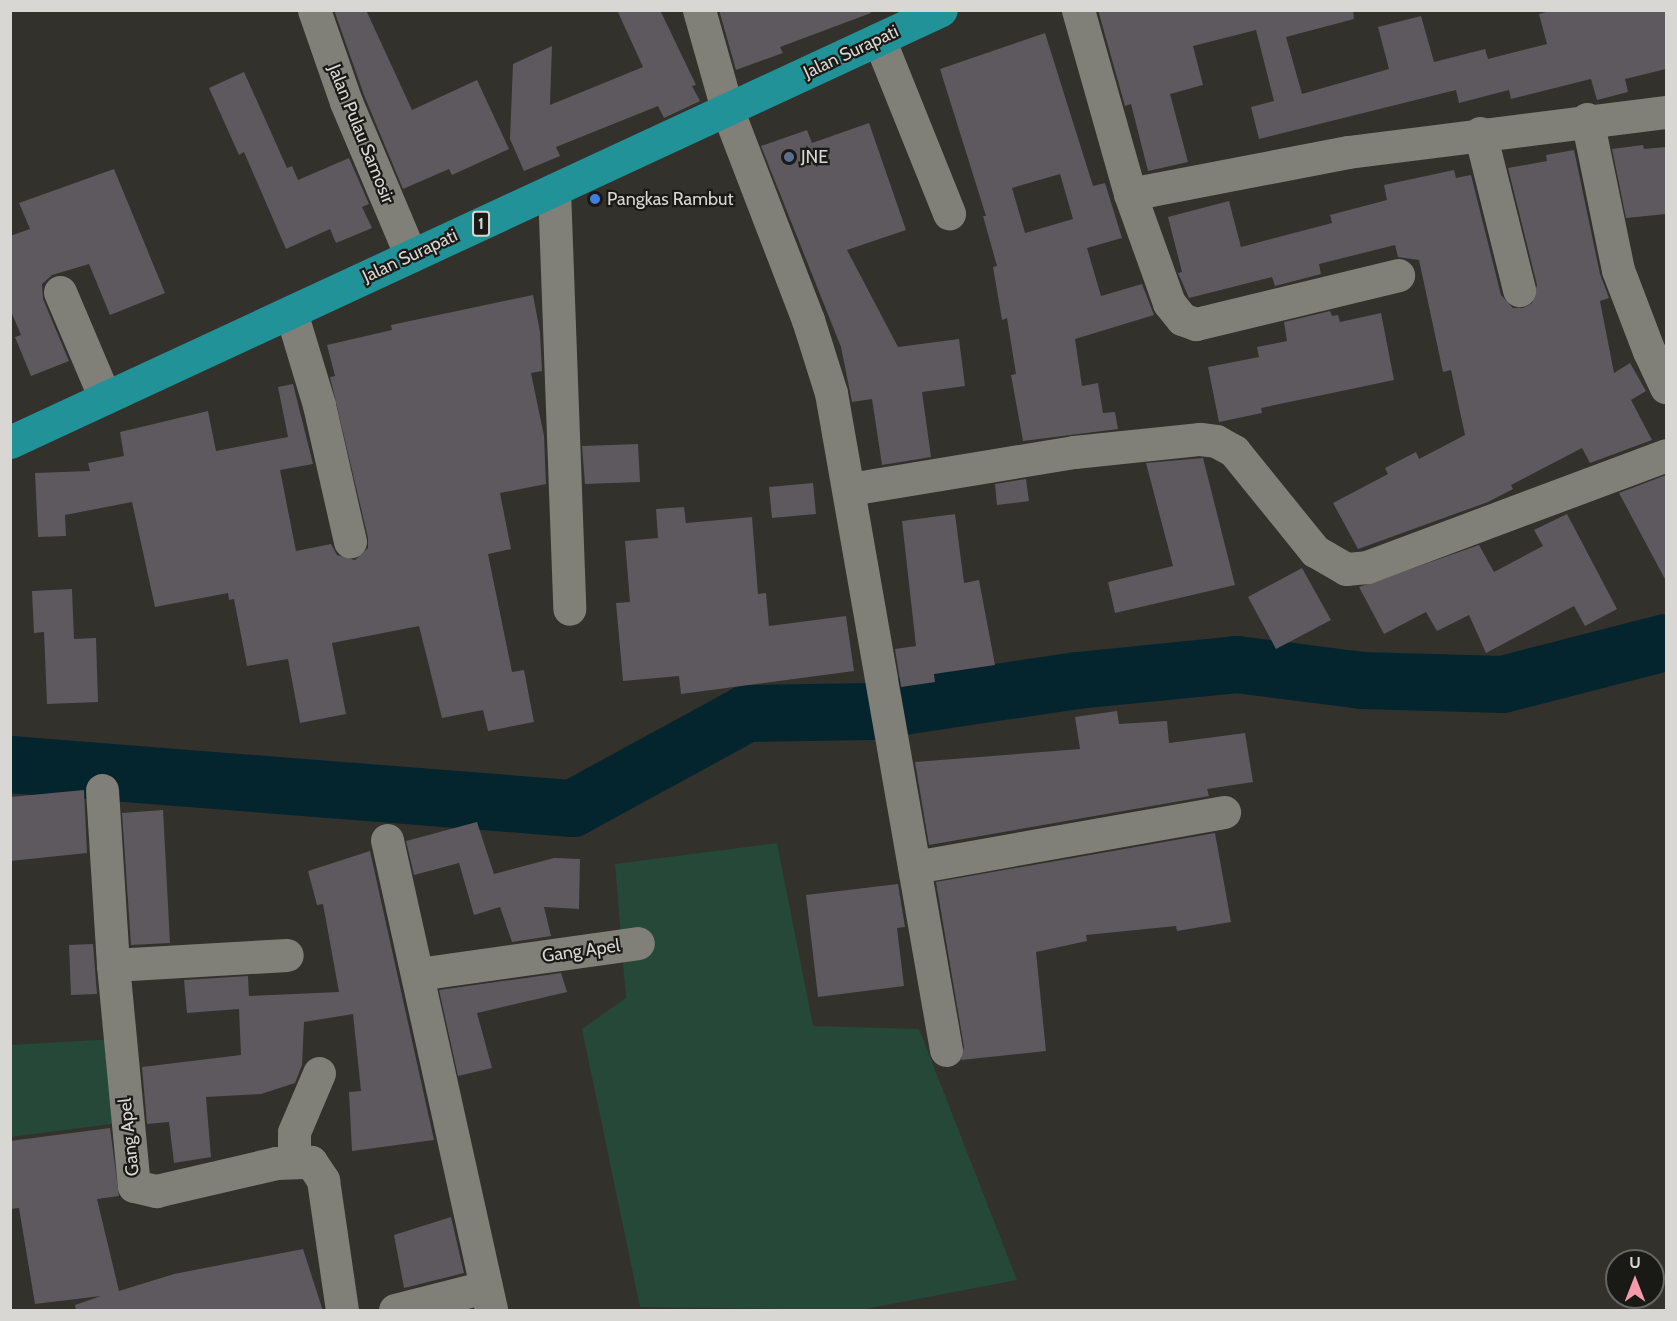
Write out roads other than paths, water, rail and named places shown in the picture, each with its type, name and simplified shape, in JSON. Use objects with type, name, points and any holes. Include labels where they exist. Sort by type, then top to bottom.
[{"type":"highway","name":"Jalan Surapati","points":[[16,439],[941,10]]},
{"type":"street","name":"Jalan Pulau Samosir","points":[[314,10],[346,102],[411,256]]},
{"type":"street","points":[[699,10],[727,110],[825,369],[850,489],[884,705],[915,867],[946,1050]]},
{"type":"street","points":[[1078,10],[1130,194],[1169,303],[1189,323],[1285,304],[1398,275]]},
{"type":"street","points":[[879,39],[949,213]]},
{"type":"street","points":[[1130,194],[1348,152],[1587,119],[1666,112]]},
{"type":"street","points":[[1587,119],[1618,270],[1649,351],[1666,387]]},
{"type":"street","points":[[1480,133],[1519,290]]},
{"type":"street","points":[[554,190],[569,609]]},
{"type":"street","points":[[60,292],[105,398]]},
{"type":"street","points":[[291,312],[319,405],[350,542]]},
{"type":"street","points":[[850,489],[1074,452],[1208,440],[1234,450],[1315,551],[1346,569],[1367,567],[1666,455]]},
{"type":"street","name":"Gang Apel","points":[[102,790],[113,965],[134,1186],[156,1191],[294,1160]]},
{"type":"street","points":[[915,867],[1224,812]]},
{"type":"street","points":[[387,840],[488,1299],[395,1311]]},
{"type":"street","name":"Gang Apel","points":[[418,974],[638,943]]},
{"type":"street","points":[[113,965],[287,955]]},
{"type":"street","points":[[319,1073],[294,1132],[294,1160],[311,1162],[323,1180],[342,1311]]},
{"type":"waterway","points":[[10,764],[572,808],[746,713],[869,711],[1077,680],[1236,664],[1362,680],[1502,684],[1666,642]]},
{"type":"place","name":"JNE","points":[[789,157]]},
{"type":"place","name":"Pangkas Rambut","points":[[595,199]]}]
